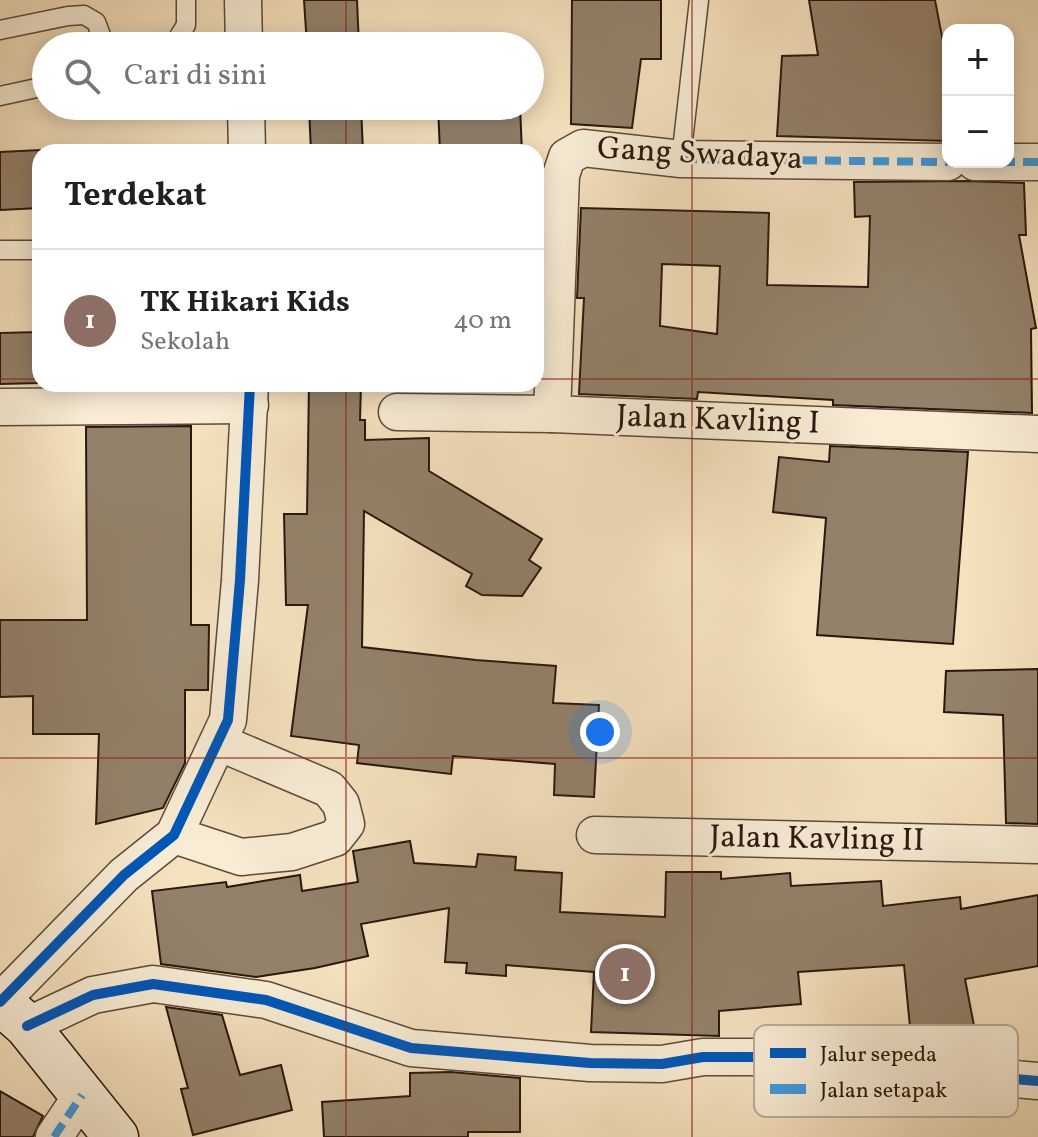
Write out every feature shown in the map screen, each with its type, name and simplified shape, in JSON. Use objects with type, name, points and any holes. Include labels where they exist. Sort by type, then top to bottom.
[{"type":"main road","points":[[9,1010],[116,1137]]},
{"type":"street","points":[[243,0],[244,32]]},
{"type":"street","points":[[246,120],[247,144]]},
{"type":"street","name":"Gang Swadaya","points":[[552,414],[561,175],[567,157],[583,148],[681,159],[942,162]]},
{"type":"street","points":[[1014,162],[1038,162]]},
{"type":"street","points":[[0,407],[250,394],[235,664],[228,720],[174,835],[124,875],[9,1010]]},
{"type":"street","name":"Jalan Kavling I","points":[[397,412],[552,414],[1038,434]]},
{"type":"street","points":[[174,835],[241,857],[292,852],[335,838],[346,824],[341,804],[329,789],[218,742]]},
{"type":"street","name":"Jalan Kavling II","points":[[595,835],[1038,845]]},
{"type":"street","points":[[9,1010],[153,984],[266,1000],[411,1048],[590,1063],[662,1064],[703,1057],[754,1057]]},
{"type":"street","points":[[1018,1079],[1038,1081]]},
{"type":"street","points":[[54,1137],[82,1095]]},
{"type":"lane","points":[[182,32],[186,25],[186,0]]},
{"type":"lane","points":[[681,159],[699,0]]},
{"type":"lane","points":[[0,30],[84,15],[96,22],[100,32]]},
{"type":"lane","points":[[0,96],[32,89]]},
{"type":"lane","points":[[0,250],[32,250]]},
{"type":"building","points":[[304,0],[357,0],[358,32],[306,32]]},
{"type":"building","points":[[572,0],[661,0],[661,59],[641,59],[632,128],[571,124]]},
{"type":"building","points":[[809,0],[935,0],[942,37],[942,141],[777,136],[782,56],[818,55]]},
{"type":"building","points":[[310,120],[362,120],[363,144],[311,144]]},
{"type":"building","points":[[439,120],[521,120],[522,144],[440,144]]},
{"type":"building","points":[[32,150],[32,208],[0,210],[0,152]]},
{"type":"building","points":[[854,182],[1024,183],[1026,235],[1019,235],[1036,328],[1031,329],[1032,413],[833,405],[833,400],[698,392],[697,399],[579,394],[584,298],[577,298],[581,208],[769,213],[767,285],[868,287],[870,216],[855,217]],"holes":[[[662,264],[720,266],[717,334],[660,326]]]},
{"type":"building","points":[[32,332],[32,383],[0,384],[0,333]]},
{"type":"building","points":[[309,392],[361,392],[360,420],[365,420],[365,440],[429,438],[429,471],[542,539],[529,560],[541,568],[522,596],[482,595],[466,586],[472,574],[364,511],[362,647],[556,666],[553,703],[599,705],[594,797],[554,795],[555,764],[453,756],[451,774],[357,763],[359,745],[291,736],[308,605],[286,605],[284,514],[307,514]]},
{"type":"building","points":[[191,426],[191,625],[209,625],[208,690],[185,690],[185,763],[163,808],[96,824],[99,734],[33,734],[33,696],[0,697],[0,620],[87,620],[86,427]]},
{"type":"building","points":[[830,446],[968,452],[953,644],[817,635],[826,518],[773,512],[779,457],[829,462]]},
{"type":"building","points":[[1038,669],[1038,824],[1006,823],[1003,715],[944,712],[946,671]]},
{"type":"building","points":[[410,841],[414,863],[476,867],[478,854],[516,857],[515,870],[562,873],[560,912],[665,917],[666,872],[721,872],[721,879],[790,873],[791,886],[881,881],[883,906],[960,897],[961,909],[1038,895],[1038,966],[965,979],[974,1025],[910,1025],[904,965],[798,972],[801,1004],[719,1011],[719,1036],[591,1032],[594,972],[506,965],[506,976],[466,973],[467,963],[445,962],[449,908],[361,924],[368,956],[315,968],[256,977],[161,964],[152,891],[226,882],[227,887],[300,875],[302,891],[358,882],[353,851]]},
{"type":"building","points":[[166,1007],[222,1015],[240,1075],[281,1065],[292,1110],[193,1135],[181,1089],[188,1088]]},
{"type":"building","points":[[451,1072],[520,1078],[520,1132],[468,1132],[468,1137],[324,1137],[322,1102],[410,1096],[410,1073]]},
{"type":"building","points":[[0,1091],[43,1116],[33,1137],[0,1137]]},
{"type":"marked path","points":[[681,159],[942,162]]},
{"type":"marked path","points":[[1014,162],[1038,162]]},
{"type":"marked path","points":[[54,1137],[82,1095]]},
{"type":"cycle path","points":[[0,1002],[124,875],[174,835],[228,720],[240,580],[250,392]]},
{"type":"cycle path","points":[[27,1026],[93,995],[153,984],[266,1000],[411,1048],[590,1063],[662,1064],[703,1057],[754,1057]]},
{"type":"cycle path","points":[[1018,1079],[1038,1081]]},
{"type":"place","name":"TK Hikari Kids","points":[[625,974]]}]
